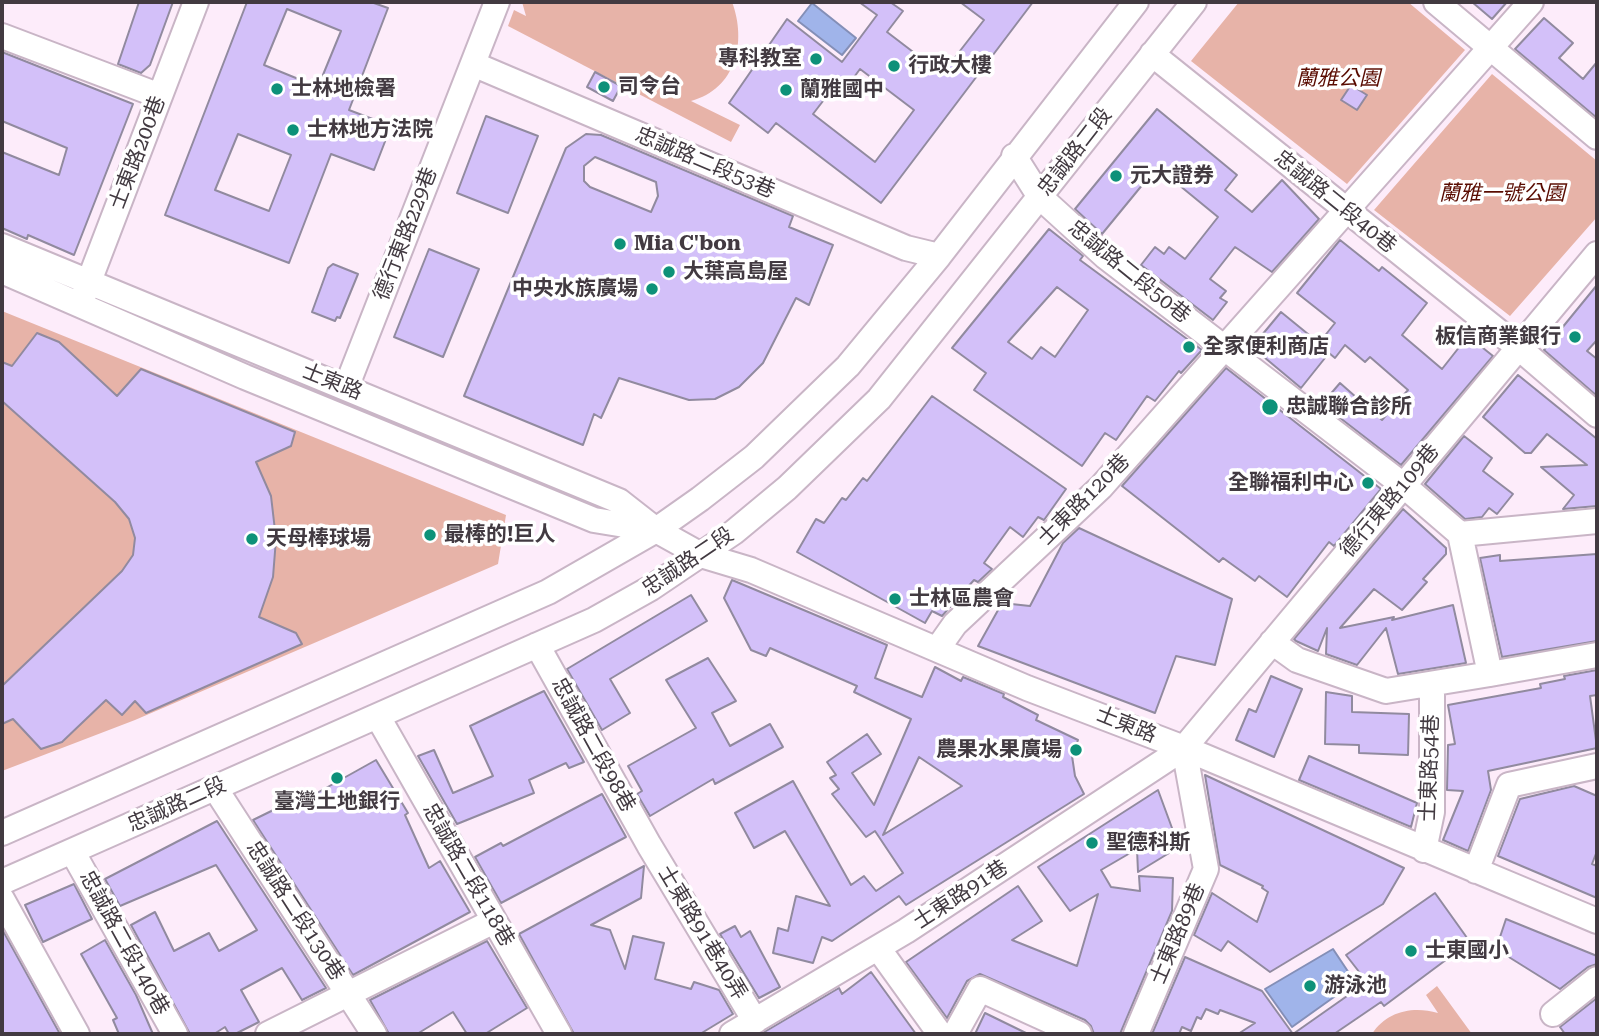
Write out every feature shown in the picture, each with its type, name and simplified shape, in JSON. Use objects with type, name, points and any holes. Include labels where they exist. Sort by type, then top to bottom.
[{"type":"street","name":"士東路200巷","points":[[85,293],[196,2]]},
{"type":"street","name":"德行東路229巷","points":[[346,388],[497,2]]},
{"type":"street","points":[[2,833],[548,592],[656,530],[754,457],[807,409],[848,366],[939,256],[1136,2]]},
{"type":"street","name":"忠誠路二段","points":[[2,882],[537,645],[651,588],[701,555],[787,488],[879,399],[1194,2]]},
{"type":"street","points":[[1436,2],[1597,138]]},
{"type":"street","points":[[1346,212],[1531,2]]},
{"type":"street","points":[[2,36],[160,96]]},
{"type":"street","name":"忠誠路二段40巷","points":[[1152,54],[1519,348]]},
{"type":"street","name":"忠誠路二段53巷","points":[[473,64],[906,248],[939,256]]},
{"type":"street","name":"忠誠路二段50巷","points":[[1014,156],[1040,197],[1106,257],[1403,485],[1460,534]]},
{"type":"street","name":"士東路120巷","points":[[938,648],[955,625],[1101,487],[1346,212]]},
{"type":"street","name":"士東路","points":[[2,246],[245,377],[594,520],[656,530]]},
{"type":"street","name":"德行東路109巷","points":[[1184,748],[1597,254]]},
{"type":"street","name":"士東路","points":[[2,271],[85,293],[346,388],[620,501],[656,530],[701,555],[751,570],[1027,688],[1184,748],[1597,921]]},
{"type":"street","points":[[1519,348],[1597,415]]},
{"type":"street","points":[[1490,674],[1460,534],[1597,521]]},
{"type":"street","name":"士東路54巷","points":[[1272,642],[1297,660],[1386,691],[1432,686],[1597,655]]},
{"type":"street","name":"忠誠路二段98巷","points":[[537,645],[649,845]]},
{"type":"street","name":"士東路54巷","points":[[1424,850],[1432,812],[1432,686]]},
{"type":"street","name":"忠誠路二段118巷","points":[[378,717],[559,1034]]},
{"type":"street","name":"士東路91巷","points":[[732,1034],[878,948],[1184,748]]},
{"type":"street","name":"士東路89巷","points":[[1136,1034],[1206,869],[1184,748]]},
{"type":"street","points":[[1476,871],[1509,785],[1597,766]]},
{"type":"street","name":"忠誠路二段130巷","points":[[215,788],[374,1034]]},
{"type":"street","name":"士東路91巷40弄","points":[[649,845],[755,1021]]},
{"type":"street","name":"忠誠路二段140巷","points":[[72,851],[175,1034]]},
{"type":"street","points":[[2,899],[77,1034]]},
{"type":"street","points":[[268,1034],[494,921]]},
{"type":"street","points":[[878,948],[940,1034]]},
{"type":"street","points":[[1553,1014],[1597,979]]},
{"type":"street","points":[[955,1034],[980,989],[1079,1034]]},
{"type":"green space","points":[[522,2],[732,2],[738,33],[734,62],[728,75],[718,86],[691,101],[740,125],[731,142],[508,26],[514,10],[526,16]]},
{"type":"green space","name":"蘭雅公園","points":[[1239,2],[1408,2],[1465,50],[1347,184],[1191,61]]},
{"type":"green space","name":"蘭雅一號公園","points":[[1492,74],[1597,161],[1597,217],[1510,316],[1374,210]]},
{"type":"green space","name":"天母棒球場","points":[[2,311],[506,515],[498,564],[135,720],[2,771]]},
{"type":"green space","points":[[1437,986],[1472,1034],[1372,1034],[1385,1020],[1401,1012],[1419,1010],[1438,1013],[1426,995]]},
{"type":"water","points":[[812,3],[856,38],[842,55],[798,21]]},
{"type":"water","name":"游泳池","points":[[1333,949],[1355,982],[1292,1027],[1265,989]]},
{"type":"building","points":[[139,2],[173,2],[150,65],[141,73],[118,64]]},
{"type":"building","name":"士林地方法院","points":[[247,2],[371,2],[388,8],[349,110],[391,126],[374,170],[331,154],[289,263],[165,215]],"holes":[[[287,9],[341,31],[318,87],[264,65]],[[238,134],[291,155],[269,211],[215,190]]]},
{"type":"building","points":[[859,2],[890,2],[903,11],[887,32],[942,74],[984,20],[960,2],[1033,2],[881,203],[776,123],[768,133],[729,103],[787,19],[842,62],[877,15]],"holes":[[[860,69],[914,110],[875,162],[813,114],[833,88],[841,95]]]},
{"type":"building","points":[[1472,2],[1507,2],[1492,19]]},
{"type":"building","points":[[1544,18],[1573,43],[1559,58],[1583,79],[1597,62],[1597,118],[1515,49]]},
{"type":"building","points":[[2,52],[133,104],[74,255],[28,235],[27,239],[2,228],[2,152],[59,175],[67,148],[2,121]]},
{"type":"building","name":"司令台","points":[[595,72],[621,86],[613,101],[587,87]]},
{"type":"building","points":[[1351,85],[1367,95],[1357,110],[1341,100]]},
{"type":"building","points":[[1157,109],[1237,175],[1225,190],[1252,212],[1282,180],[1319,219],[1272,272],[1235,247],[1210,279],[1226,291],[1220,298],[1227,302],[1213,320],[1141,265],[1155,247],[1164,254],[1169,247],[1185,259],[1218,217],[1157,167],[1102,234],[1075,209]]},
{"type":"building","points":[[486,116],[538,136],[508,213],[457,193]]},
{"type":"building","name":"大葉高島屋","points":[[586,134],[601,135],[793,216],[789,227],[833,245],[809,305],[796,298],[763,363],[739,387],[715,399],[689,400],[619,378],[601,418],[594,414],[583,445],[464,396],[566,148]],"holes":[[[595,157],[656,182],[658,196],[651,212],[590,187],[584,181],[584,166]]]},
{"type":"building","points":[[1049,229],[1083,256],[1080,260],[1202,350],[1181,373],[1179,371],[1155,401],[1147,396],[1116,440],[1105,433],[1082,466],[974,390],[986,373],[952,348]],"holes":[[[1057,287],[1088,310],[1055,357],[1041,347],[1032,359],[1008,342]]]},
{"type":"building","points":[[1340,240],[1379,271],[1382,267],[1427,303],[1402,335],[1442,369],[1468,336],[1493,356],[1401,465],[1322,404],[1340,383],[1382,420],[1408,390],[1370,357],[1365,362],[1345,345],[1335,358],[1329,353],[1301,388],[1252,347],[1281,312],[1319,343],[1335,323],[1297,293]]},
{"type":"building","points":[[429,249],[479,269],[443,357],[394,337]]},
{"type":"building","points":[[333,264],[358,274],[340,318],[337,317],[335,321],[312,312],[328,268]]},
{"type":"building","points":[[1597,285],[1597,340],[1587,351],[1597,359],[1597,396],[1544,350]]},
{"type":"building","points":[[37,333],[59,342],[117,396],[141,369],[295,432],[291,446],[256,462],[271,496],[276,539],[273,577],[259,617],[296,633],[302,644],[146,713],[135,701],[122,715],[106,700],[62,742],[41,749],[13,719],[2,724],[2,686],[122,571],[133,555],[135,538],[129,519],[115,502],[2,401],[2,362],[12,366]]},
{"type":"building","points":[[1226,368],[1381,489],[1334,546],[1329,542],[1287,597],[1259,576],[1255,581],[1223,558],[1219,562],[1122,486]]},
{"type":"building","points":[[1518,375],[1597,439],[1597,506],[1563,509],[1574,495],[1541,467],[1587,465],[1547,434],[1531,453],[1525,453],[1483,417]]},
{"type":"building","points":[[932,396],[1066,489],[1044,520],[1038,517],[1023,537],[1010,527],[984,563],[992,569],[978,582],[974,580],[942,616],[932,611],[925,623],[797,552],[816,519],[824,523],[842,498],[846,500],[863,478],[867,481]]},
{"type":"building","points":[[1464,436],[1492,458],[1483,471],[1513,494],[1497,514],[1489,508],[1482,517],[1465,519],[1425,484]]},
{"type":"building","points":[[1403,509],[1446,548],[1446,554],[1423,579],[1427,582],[1402,610],[1374,589],[1340,628],[1394,617],[1392,620],[1453,605],[1466,663],[1398,674],[1386,628],[1357,665],[1326,654],[1327,628],[1318,651],[1296,641],[1294,639]]},
{"type":"building","points":[[1079,528],[1232,599],[1215,665],[1176,656],[1155,713],[978,646],[1002,603],[1030,606],[1063,543]]},
{"type":"building","points":[[1597,554],[1597,641],[1502,657],[1480,558],[1500,555],[1500,561]]},
{"type":"building","points":[[732,580],[887,645],[875,678],[922,697],[935,667],[961,681],[963,677],[1004,694],[1003,697],[1038,715],[1036,720],[1078,740],[1072,756],[1075,776],[1084,794],[906,905],[899,896],[832,941],[822,937],[813,963],[773,953],[778,928],[788,931],[796,896],[830,906],[785,831],[754,848],[735,813],[793,781],[851,885],[864,876],[876,891],[903,873],[875,831],[866,837],[832,794],[839,789],[830,778],[836,775],[827,762],[867,734],[881,754],[852,773],[874,805],[911,719],[854,692],[857,686],[770,648],[766,656],[751,650],[724,598]],"holes":[[[919,757],[962,786],[883,835]]]},
{"type":"building","points":[[691,595],[707,621],[610,679],[630,713],[602,730],[567,669]]},
{"type":"building","points":[[708,658],[736,701],[712,713],[730,746],[770,724],[783,747],[715,784],[713,779],[650,816],[637,794],[642,791],[628,766],[696,728],[666,680]]},
{"type":"building","points":[[1597,670],[1597,695],[1590,696],[1597,748],[1488,771],[1491,790],[1468,851],[1443,840],[1463,791],[1447,790],[1448,745],[1455,744],[1448,705],[1541,688],[1540,684],[1565,679],[1564,676]]},
{"type":"building","points":[[1271,676],[1302,689],[1274,757],[1236,740],[1249,709],[1256,712]]},
{"type":"building","points":[[544,691],[584,762],[569,768],[566,763],[529,780],[534,793],[457,824],[418,756],[434,750],[453,793],[493,776],[470,726]]},
{"type":"building","points":[[1326,692],[1352,696],[1352,712],[1409,714],[1408,755],[1359,753],[1359,745],[1325,744]]},
{"type":"building","points":[[1309,756],[1417,803],[1411,827],[1299,780]]},
{"type":"building","points":[[376,760],[408,813],[405,815],[429,868],[440,861],[470,912],[353,975],[253,820],[306,794],[308,798]]},
{"type":"building","points":[[1205,775],[1404,868],[1383,904],[1270,972],[1228,941],[1221,951],[1194,935],[1212,893],[1257,922],[1268,892],[1263,886],[1220,865]]},
{"type":"building","points":[[1574,786],[1597,796],[1597,851],[1592,864],[1597,866],[1597,898],[1498,856],[1520,799]]},
{"type":"building","points":[[1158,790],[1179,847],[1138,872],[1137,849],[1101,870],[1111,887],[1140,891],[1139,876],[1173,878],[1172,911],[1120,1034],[1094,1034],[1085,1020],[980,974],[967,981],[947,1018],[906,962],[1018,886],[1042,921],[1012,940],[1077,966],[1098,894],[1070,911],[1038,867]]},
{"type":"building","points":[[602,794],[626,837],[501,903],[475,857],[501,843],[503,846]]},
{"type":"building","points":[[217,821],[326,988],[302,1000],[282,968],[241,990],[259,1022],[235,1034],[229,1034],[225,1027],[214,1034],[190,1034],[131,925],[155,912],[174,951],[209,933],[219,951],[257,930],[216,865],[120,906],[105,879]]},
{"type":"building","points":[[644,866],[641,898],[591,925],[610,930],[625,969],[633,936],[664,943],[655,979],[691,989],[694,982],[719,990],[733,1014],[700,1034],[574,1034],[519,934]]},
{"type":"building","points":[[74,884],[92,919],[43,942],[25,905]]},
{"type":"building","points":[[1435,893],[1470,942],[1384,1006],[1381,1002],[1334,1034],[1293,1034],[1367,982],[1346,955]]},
{"type":"building","points":[[1506,919],[1597,956],[1597,964],[1588,967],[1560,989],[1496,949]]},
{"type":"building","points":[[735,926],[741,937],[750,931],[780,987],[759,998],[720,934]]},
{"type":"building","points":[[2,929],[60,1034],[2,1034]]},
{"type":"building","points":[[105,940],[136,995],[153,1034],[119,1034],[113,1020],[117,1018],[81,954]]},
{"type":"building","points":[[487,941],[527,1008],[485,1034],[467,1034],[453,1012],[417,1034],[389,1034],[370,1000]]},
{"type":"building","points":[[1185,957],[1262,991],[1293,1034],[1238,1034],[1255,1023],[1220,1010],[1218,1014],[1206,1009],[1201,1019],[1197,1017],[1191,1031],[1182,1027],[1179,1034],[1152,1034]]},
{"type":"building","points":[[871,972],[916,1034],[761,1034],[839,988],[842,994]]},
{"type":"building","points":[[1597,998],[1597,1034],[1565,1034],[1560,1027]]},
{"type":"building","points":[[985,1013],[1028,1034],[975,1034]]},
{"type":"place","name":"專科教室","points":[[816,59]]},
{"type":"place","name":"行政大樓","points":[[894,66]]},
{"type":"place","name":"司令台","points":[[604,87]]},
{"type":"place","name":"士林地檢署","points":[[277,89]]},
{"type":"place","name":"蘭雅國中","points":[[786,90]]},
{"type":"place","name":"士林地方法院","points":[[293,130]]},
{"type":"place","name":"元大證券","points":[[1116,176]]},
{"type":"place","name":"Mia C'bon","points":[[620,244]]},
{"type":"place","name":"大葉高島屋","points":[[669,272]]},
{"type":"place","name":"中央水族廣場","points":[[652,289]]},
{"type":"place","name":"板信商業銀行","points":[[1575,337]]},
{"type":"place","name":"全家便利商店","points":[[1189,347]]},
{"type":"place","name":"忠誠聯合診所","points":[[1270,407]]},
{"type":"place","name":"全聯福利中心","points":[[1368,483]]},
{"type":"place","name":"最棒的!巨人","points":[[430,535]]},
{"type":"place","name":"天母棒球場","points":[[252,539]]},
{"type":"place","name":"士林區農會","points":[[895,599]]},
{"type":"place","name":"農果水果廣場","points":[[1076,750]]},
{"type":"place","name":"臺灣土地銀行","points":[[337,778]]},
{"type":"place","name":"聖德科斯","points":[[1092,843]]},
{"type":"place","name":"士東國小","points":[[1411,951]]},
{"type":"place","name":"游泳池","points":[[1310,986]]}]
